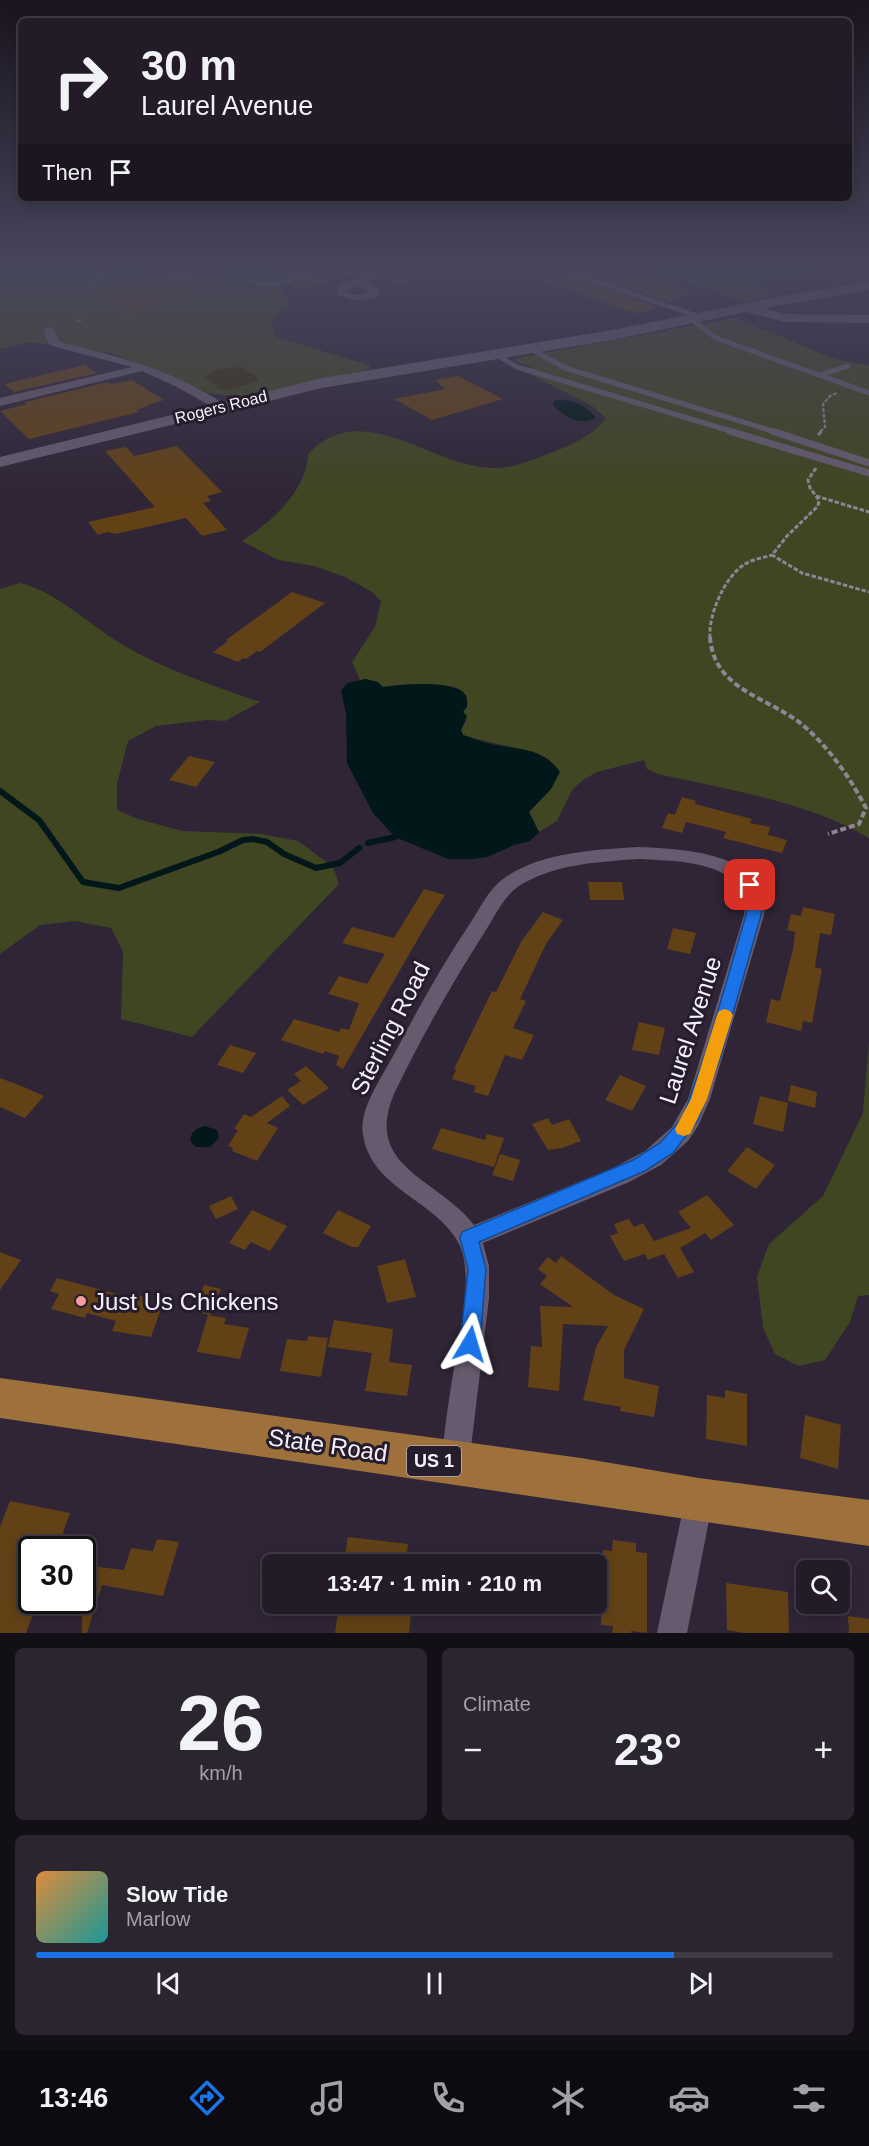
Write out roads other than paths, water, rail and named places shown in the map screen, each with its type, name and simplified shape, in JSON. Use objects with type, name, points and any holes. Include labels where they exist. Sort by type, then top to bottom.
[{"type":"main road","name":"Rogers Road","points":[[0,462],[220,407],[368,374],[550,344]]},
{"type":"main road","name":"State Road","points":[[0,1398],[869,1523]]},
{"type":"street","points":[[57,344],[109,356],[143,368],[191,390],[220,407]]},
{"type":"street","points":[[0,402],[143,368]]},
{"type":"street","name":"Sterling Road","points":[[455,1464],[476,1285],[476,1258],[469,1238],[455,1221],[387,1162],[377,1148],[373,1130],[381,1099],[459,955],[502,891],[524,874],[546,865],[581,857],[652,853],[703,860],[730,869],[750,885]]},
{"type":"street","name":"Laurel Avenue","points":[[469,1238],[621,1175],[653,1158],[680,1134],[690,1120],[699,1099],[754,915],[755,899],[750,885]]},
{"type":"street","points":[[672,1633],[699,1500]]},
{"type":"lane","points":[[733,344],[869,393]]},
{"type":"lane","points":[[529,348],[565,368],[809,442],[869,463]]},
{"type":"lane","points":[[495,354],[517,367],[869,473]]},
{"type":"lane","points":[[820,375],[848,366]]},
{"type":"waterway","points":[[0,791],[39,820],[83,882],[119,888],[218,852],[243,840],[253,839],[267,842],[284,854],[316,868],[340,863],[359,848]]},
{"type":"waterway","points":[[368,843],[395,837]]},
{"type":"place","name":"Just Us Chickens","points":[[81,1301]]}]
